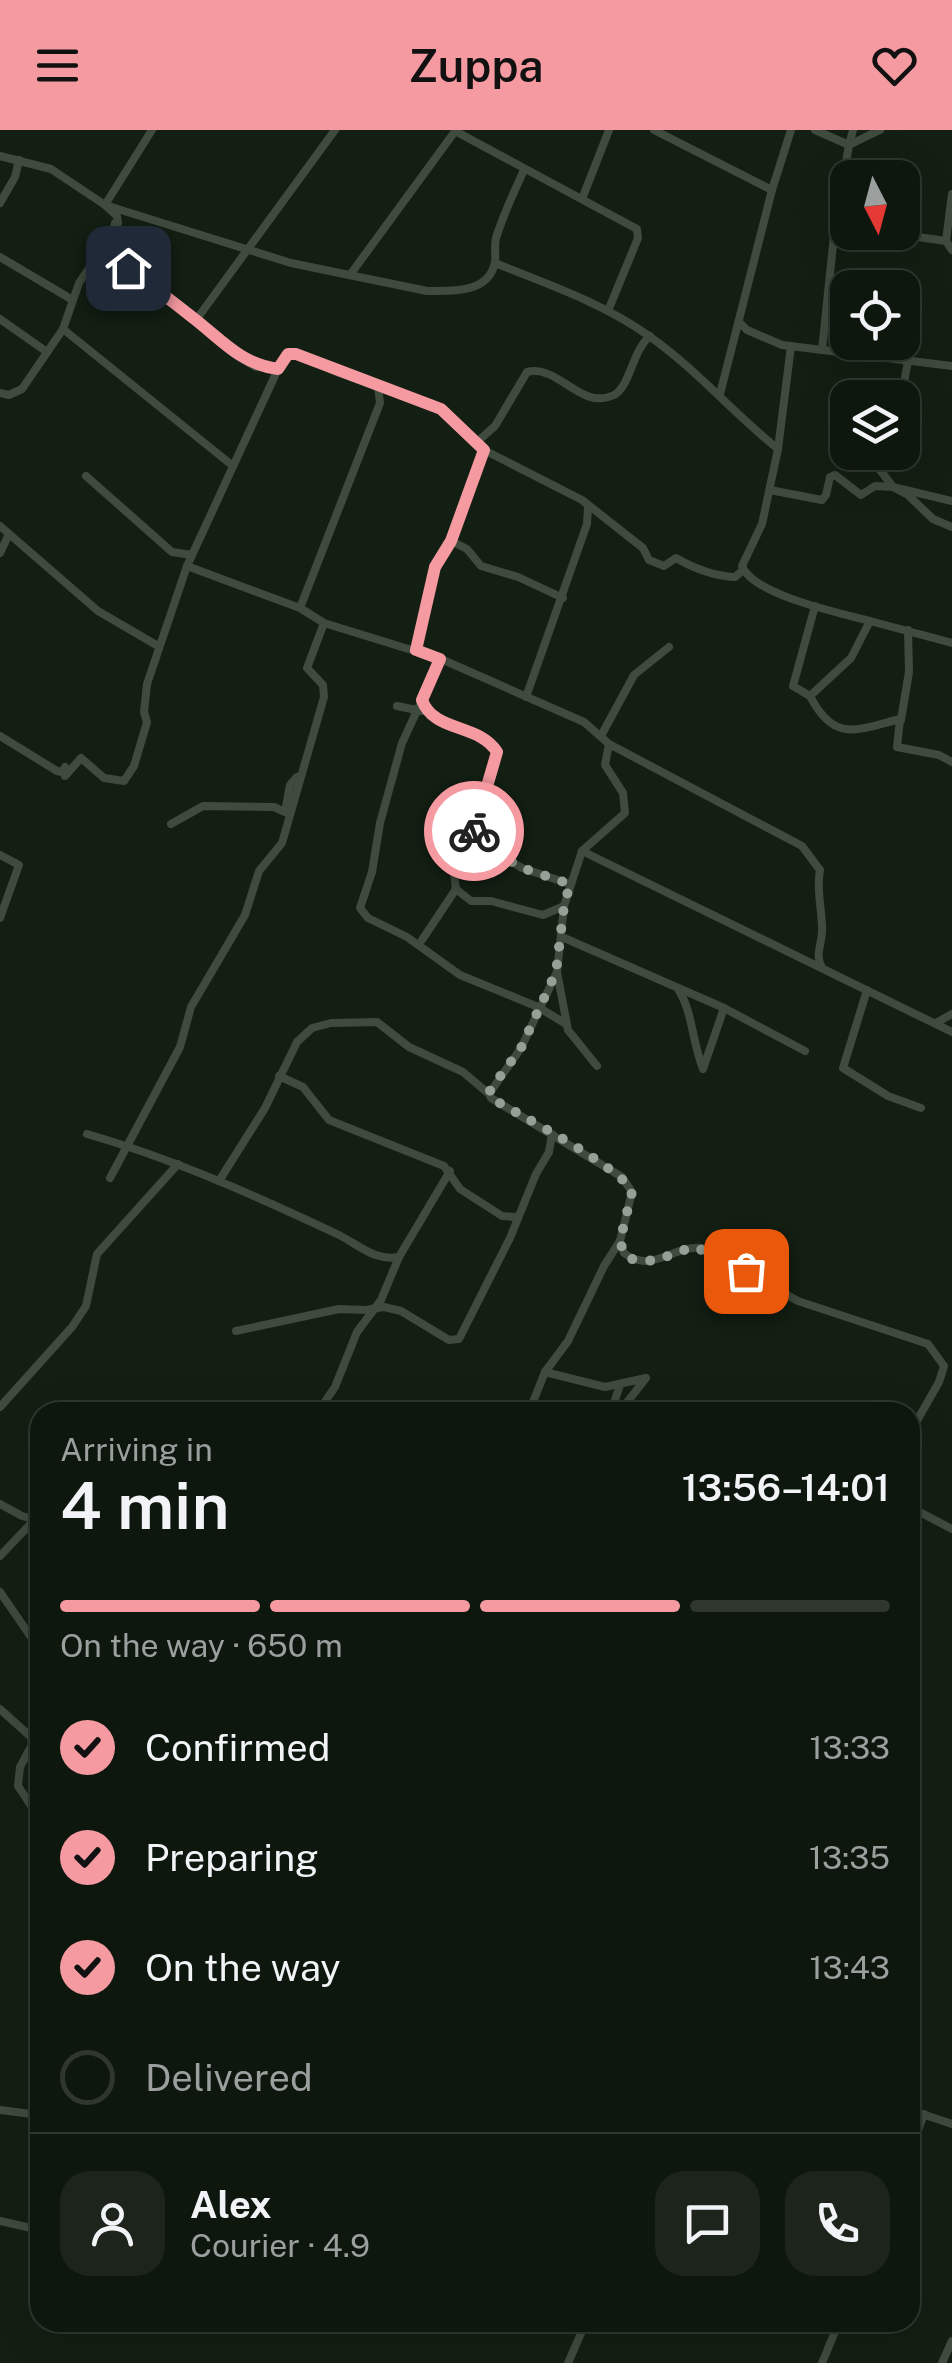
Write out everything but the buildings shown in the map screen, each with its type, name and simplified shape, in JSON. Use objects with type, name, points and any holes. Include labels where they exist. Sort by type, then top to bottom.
[{"type":"street","points":[[105,205],[152,130]]},
{"type":"street","points":[[196,320],[334,130]]},
{"type":"street","points":[[350,274],[456,130],[640,232],[608,311]]},
{"type":"street","points":[[582,199],[609,130]]},
{"type":"street","points":[[654,130],[772,190]]},
{"type":"street","points":[[680,144],[684,130]]},
{"type":"street","points":[[720,394],[791,130]]},
{"type":"street","points":[[815,130],[849,145],[880,130]]},
{"type":"street","points":[[847,160],[853,130]]},
{"type":"street","points":[[0,156],[51,168],[105,205],[118,223],[111,244],[90,265],[72,299],[63,329],[17,394],[0,393]]},
{"type":"street","points":[[0,203],[15,178],[18,160]]},
{"type":"street","points":[[105,205],[246,249],[427,290],[450,291],[476,286],[486,278],[495,263],[498,233],[524,170]]},
{"type":"street","points":[[952,194],[946,241],[952,250]]},
{"type":"street","points":[[920,237],[946,241]]},
{"type":"street","points":[[111,244],[121,248],[128,268],[234,354],[256,366],[278,369]]},
{"type":"street","points":[[822,350],[833,250]]},
{"type":"street","points":[[0,256],[72,299]]},
{"type":"street","points":[[495,263],[608,311],[650,336],[778,449]]},
{"type":"street","points":[[0,319],[47,352]]},
{"type":"street","points":[[740,323],[782,346],[952,366]]},
{"type":"street","points":[[63,329],[232,466]]},
{"type":"street","points":[[416,650],[435,567],[451,541],[480,446],[526,372],[548,374],[585,396],[609,397],[623,387],[636,352],[650,336]]},
{"type":"street","points":[[0,736],[57,771],[65,768],[65,776],[81,758],[104,778],[124,781],[134,766],[147,722],[147,684],[187,566],[288,354],[441,409],[480,446],[588,506],[644,548],[649,560],[664,566],[676,558],[698,570],[735,577],[742,571],[762,524],[778,449],[791,346]]},
{"type":"street","points":[[904,380],[908,361]]},
{"type":"street","points":[[300,608],[380,403],[378,386]]},
{"type":"street","points":[[880,470],[893,487],[908,495],[933,519],[952,526]]},
{"type":"street","points":[[770,490],[822,500],[830,477],[835,475],[861,495],[875,486],[893,487],[952,501]]},
{"type":"street","points":[[86,476],[172,552],[192,555]]},
{"type":"street","points":[[526,697],[588,524],[588,506]]},
{"type":"street","points":[[0,526],[98,611],[158,646]]},
{"type":"street","points":[[0,553],[8,536]]},
{"type":"street","points":[[451,541],[467,549],[481,566],[518,577],[563,598]]},
{"type":"street","points":[[187,566],[300,608],[324,622],[440,659],[584,722],[609,744],[802,846],[820,870],[817,888],[822,928],[818,959],[822,968]]},
{"type":"street","points":[[742,571],[753,582],[815,606],[952,643]]},
{"type":"street","points":[[815,606],[794,686],[810,696],[818,712],[838,729],[850,731],[900,719],[897,747]]},
{"type":"street","points":[[810,696],[851,658],[870,621]]},
{"type":"street","points":[[110,1178],[180,1046],[191,1007],[245,915],[259,871],[282,843],[324,697],[323,685],[306,668],[324,622]]},
{"type":"street","points":[[897,747],[909,672],[908,630]]},
{"type":"street","points":[[602,734],[634,675],[670,648]]},
{"type":"street","points":[[440,659],[421,711],[402,743],[380,822],[372,872],[360,908],[362,914],[407,937],[469,980],[538,1007],[566,1024],[597,1066]]},
{"type":"street","points":[[397,706],[421,711],[486,738],[497,752],[472,838],[454,874],[456,888],[470,901],[491,901],[543,914],[564,906]]},
{"type":"street","points":[[489,1094],[521,1048],[556,972],[564,906],[582,850],[625,813],[623,793],[606,764],[609,744]]},
{"type":"street","points":[[897,747],[952,762]]},
{"type":"street","points":[[171,824],[203,806],[274,807],[285,812],[290,784],[300,774]]},
{"type":"street","points":[[472,838],[522,868],[570,884]]},
{"type":"street","points":[[582,850],[952,1032]]},
{"type":"street","points":[[0,855],[19,864],[0,918]]},
{"type":"street","points":[[422,940],[456,888]]},
{"type":"street","points":[[562,937],[724,1008],[805,1051]]},
{"type":"street","points":[[556,972],[566,1024]]},
{"type":"street","points":[[678,989],[689,1005],[694,1045],[703,1069],[724,1008]]},
{"type":"street","points":[[867,990],[842,1068],[888,1096],[922,1108]]},
{"type":"street","points":[[936,1023],[952,1014]]},
{"type":"street","points":[[219,1181],[265,1108],[297,1042],[312,1028],[331,1023],[377,1022],[409,1046],[463,1072],[491,1098],[629,1185],[632,1192],[620,1241],[568,1340],[545,1372],[533,1402]]},
{"type":"street","points":[[279,1076],[303,1087],[329,1120],[444,1166],[460,1189],[502,1216],[517,1217]]},
{"type":"street","points":[[87,1134],[219,1181],[334,1232],[378,1257],[399,1256]]},
{"type":"street","points":[[236,1331],[340,1309],[390,1307],[449,1340],[459,1338],[510,1238],[549,1152],[552,1134]]},
{"type":"street","points":[[0,1407],[86,1306],[97,1254],[178,1164]]},
{"type":"street","points":[[325,1402],[357,1332],[376,1309],[399,1256],[450,1171]]},
{"type":"street","points":[[620,1241],[624,1254],[644,1262],[692,1247],[702,1248],[798,1300],[928,1344],[944,1366],[920,1415]]},
{"type":"street","points":[[545,1372],[592,1385],[620,1385],[646,1378],[629,1402]]},
{"type":"street","points":[[614,1402],[620,1385]]},
{"type":"street","points":[[0,1504],[30,1515]]},
{"type":"street","points":[[920,1512],[952,1529]]},
{"type":"street","points":[[0,1556],[30,1526]]},
{"type":"street","points":[[0,1592],[30,1635]]},
{"type":"street","points":[[0,1709],[30,1736]]},
{"type":"street","points":[[30,1749],[20,1767],[18,1786],[30,1804]]},
{"type":"street","points":[[0,2110],[30,2114]]},
{"type":"street","points":[[920,2113],[952,2124]]},
{"type":"street","points":[[920,2125],[924,2114]]},
{"type":"street","points":[[0,2220],[30,2228]]},
{"type":"street","points":[[568,2363],[582,2332]]},
{"type":"street","points":[[822,2363],[836,2332]]},
{"type":"street","points":[[942,2363],[952,2341]]},
{"type":"way so far","points":[[474,831],[472,838],[522,868],[570,884],[556,972],[521,1048],[490,1090],[491,1098],[622,1177],[622,1182],[629,1185],[632,1192],[620,1241],[624,1254],[631,1259],[655,1261],[692,1247],[702,1248],[746,1271]]},
{"type":"route","points":[[128,268],[234,354],[256,366],[278,369],[288,354],[296,354],[441,409],[484,450],[451,541],[435,567],[416,650],[440,659],[422,700],[426,710],[441,722],[486,738],[497,752],[474,831]]}]
